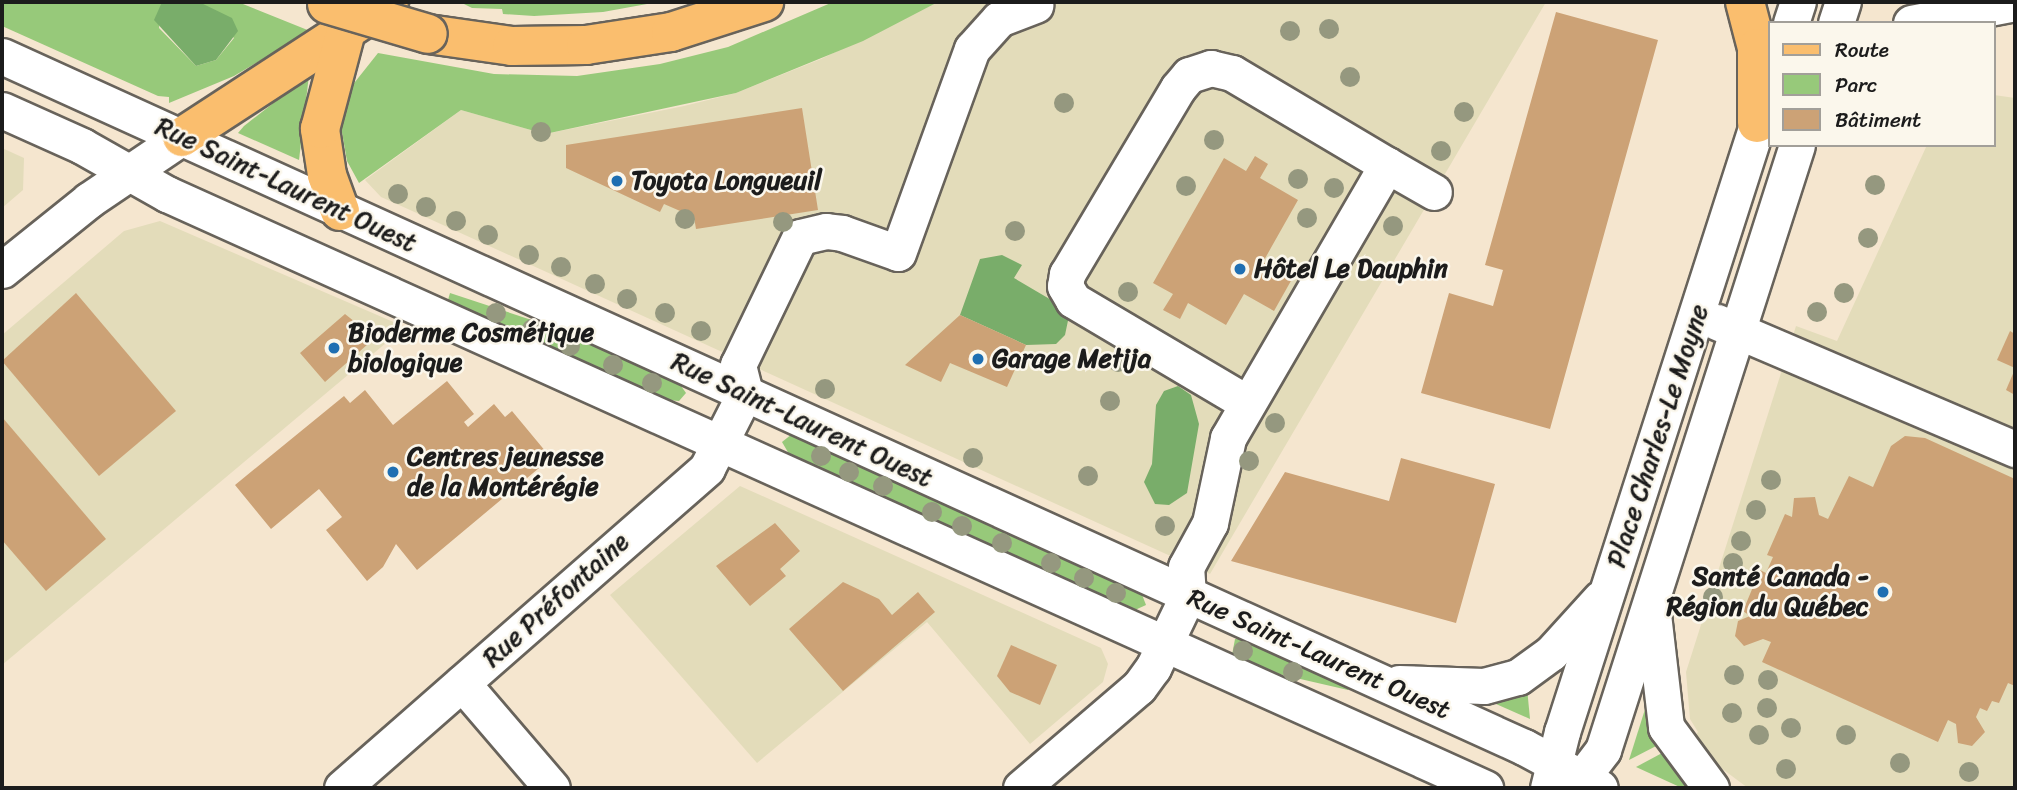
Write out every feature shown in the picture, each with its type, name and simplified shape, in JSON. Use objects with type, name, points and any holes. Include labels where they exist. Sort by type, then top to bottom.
[{"type":"main road","points":[[182,137],[328,10],[389,2]]},
{"type":"main road","points":[[328,10],[428,34],[512,46],[586,45],[684,29],[764,2]]},
{"type":"main road","points":[[1745,2],[1757,48],[1757,122]]},
{"type":"main road","points":[[328,10],[320,129],[327,175],[340,211]]},
{"type":"street","points":[[1792,21],[1798,2]]},
{"type":"street","points":[[1837,21],[1843,2]]},
{"type":"street","points":[[2010,2],[2015,3]]},
{"type":"street","points":[[1921,21],[2015,3]]},
{"type":"street","points":[[744,393],[738,365],[794,243],[812,232],[826,231],[898,253],[972,49],[999,19],[1035,5]]},
{"type":"street","name":"Rue Saint-Laurent Ouest","points":[[2,56],[1384,683],[1572,781]]},
{"type":"street","points":[[1247,403],[1069,296],[1065,280],[1178,88],[1203,69],[1232,73],[1434,192]]},
{"type":"street","name":"Place Charles-Le Moyne","points":[[1572,781],[1609,588],[1769,88]]},
{"type":"street","name":"Rue Saint-Laurent Ouest","points":[[2,110],[129,172],[722,444],[1165,643],[1440,777],[1485,788]]},
{"type":"street","points":[[2,270],[129,172],[182,137]]},
{"type":"street","name":"Place Charles-Le Moyne","points":[[1572,781],[1603,750],[1797,148]]},
{"type":"street","points":[[1021,788],[1139,687],[1165,643],[1188,595],[1186,567],[1210,523],[1224,449],[1247,403],[1387,165]]},
{"type":"street","points":[[1697,316],[1738,329],[2015,449]]},
{"type":"street","name":"Rue Préfontaine","points":[[342,788],[707,468],[722,444],[744,393]]},
{"type":"street","points":[[1384,683],[1484,686],[1518,677],[1551,653],[1609,588]]},
{"type":"street","points":[[1652,597],[1666,727],[1711,788]]},
{"type":"street","points":[[462,683],[552,788]]},
{"type":"shaded area","points":[[938,2],[1546,2],[1210,574],[381,197],[365,180],[461,110],[545,134],[684,106],[736,93],[821,59]]},
{"type":"shaded area","points":[[1996,95],[2015,98],[2015,788],[1748,788],[1709,759],[1693,738],[1698,732],[1690,719],[1686,672],[1796,326],[1837,341],[1926,147],[1996,147]]},
{"type":"shaded area","points":[[2,148],[24,158],[23,190],[2,208]]},
{"type":"shaded area","points":[[160,221],[405,327],[2,665],[2,335],[124,231]]},
{"type":"shaded area","points":[[740,486],[1101,648],[1108,664],[1103,682],[1030,744],[927,622],[757,763],[610,595]]},
{"type":"green space","points":[[2,2],[162,2],[159,28],[196,66],[216,60],[234,38],[199,2],[238,2],[310,31],[234,76],[169,103],[169,97],[158,96],[2,26]]},
{"type":"green space","points":[[162,2],[199,2],[232,18],[238,31],[216,60],[196,66],[154,20]]},
{"type":"green space","points":[[658,2],[603,12],[534,16],[503,14],[502,9],[472,8],[464,4]]},
{"type":"green space","points":[[833,2],[938,2],[863,41],[736,93],[545,134],[461,110],[359,183],[347,161],[340,121],[351,87],[378,53],[494,74],[577,76],[660,64],[728,47]]},
{"type":"green space","points":[[309,75],[299,160],[238,133],[244,126]]},
{"type":"green space","points":[[1002,255],[1022,265],[1014,278],[1070,311],[1065,335],[1056,344],[1026,345],[960,315],[980,259]]},
{"type":"green space","points":[[450,293],[568,332],[679,383],[686,393],[679,401],[668,400],[448,300]]},
{"type":"green space","points":[[1178,386],[1191,395],[1199,424],[1187,493],[1169,505],[1155,504],[1144,482],[1152,464],[1156,405],[1164,391]]},
{"type":"green space","points":[[792,434],[1141,592],[1146,605],[1135,610],[789,454],[782,442]]},
{"type":"green space","points":[[1235,639],[1243,639],[1350,686],[1348,690],[1266,671],[1232,655]]},
{"type":"green space","points":[[1527,688],[1530,719],[1487,700]]},
{"type":"green space","points":[[1647,703],[1660,744],[1629,760]]},
{"type":"green space","points":[[1664,752],[1693,788],[1682,788],[1636,767]]},
{"type":"building","points":[[1556,12],[1658,40],[1550,429],[1421,393],[1449,293],[1493,306],[1503,270],[1485,265]]},
{"type":"building","points":[[802,108],[818,210],[696,229],[694,217],[664,204],[660,212],[566,168],[566,145]]},
{"type":"building","points":[[1255,156],[1268,164],[1260,178],[1298,200],[1263,262],[1292,279],[1274,311],[1244,294],[1226,325],[1188,303],[1180,319],[1163,310],[1173,294],[1153,283],[1224,158],[1246,171]]},
{"type":"building","points":[[76,293],[176,411],[99,476],[2,361]]},
{"type":"building","name":"Bioderme Cosmétique biologique","points":[[345,314],[370,334],[364,339],[368,344],[325,382],[300,353]]},
{"type":"building","points":[[960,315],[1026,345],[1007,387],[950,363],[941,382],[905,365]]},
{"type":"building","points":[[2010,331],[2015,334],[2015,368],[1997,360]]},
{"type":"building","points":[[2015,369],[2015,395],[2006,390]]},
{"type":"building","name":"Centres jeunesse de la Montérégie","points":[[447,381],[474,414],[464,422],[468,427],[494,404],[505,417],[512,411],[551,458],[417,570],[396,544],[383,567],[367,581],[326,530],[342,517],[319,489],[271,529],[235,485],[344,396],[350,403],[365,390],[393,425]]},
{"type":"building","points":[[2,417],[106,539],[46,591],[2,540]]},
{"type":"building","name":"Santé Canada - Région du Québec","points":[[1905,436],[1925,438],[2015,479],[2015,686],[2008,683],[1999,703],[1992,701],[1987,711],[1980,708],[1976,717],[1985,732],[1972,746],[1958,743],[1956,724],[1948,720],[1938,742],[1762,662],[1771,642],[1763,639],[1744,646],[1735,636],[1738,621],[1750,616],[1743,611],[1760,570],[1766,573],[1773,557],[1767,555],[1785,514],[1792,517],[1794,498],[1815,497],[1819,515],[1828,519],[1849,476],[1873,487],[1891,446]]},
{"type":"building","points":[[1401,458],[1495,484],[1456,623],[1231,561],[1285,472],[1389,501]]},
{"type":"building","points":[[775,523],[800,551],[780,569],[786,576],[750,606],[716,566]]},
{"type":"building","points":[[843,582],[879,599],[892,615],[918,592],[935,612],[843,691],[789,629]]},
{"type":"building","points":[[1011,645],[1057,665],[1040,705],[1010,692],[997,676]]},
{"type":"place","name":"Toyota Longueuil","points":[[617,181]]},
{"type":"place","name":"Hôtel Le Dauphin","points":[[1240,269]]},
{"type":"place","name":"Bioderme Cosmétique biologique","points":[[334,348]]},
{"type":"place","name":"Garage Metija","points":[[978,359]]},
{"type":"place","name":"Centres jeunesse de la Montérégie","points":[[393,472]]},
{"type":"place","name":"Santé Canada - Région du Québec","points":[[1883,592]]}]
